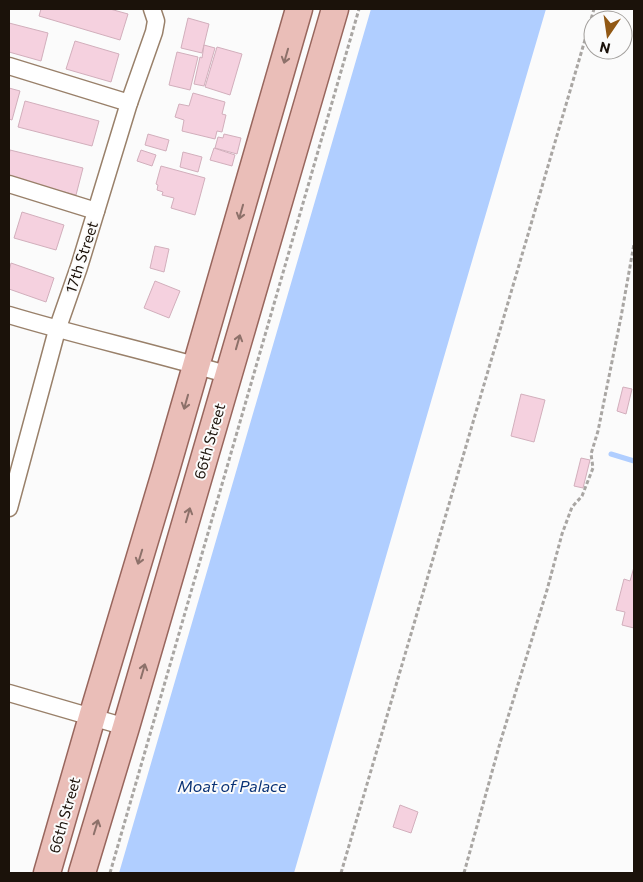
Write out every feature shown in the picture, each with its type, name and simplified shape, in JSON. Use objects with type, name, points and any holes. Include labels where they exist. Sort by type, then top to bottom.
[{"type":"main road","name":"66th Street","points":[[47,873],[299,9]]},
{"type":"main road","name":"66th Street","points":[[82,873],[336,9]]},
{"type":"street","name":"17th Street","points":[[9,508],[57,330],[129,103],[154,32],[156,21],[152,9]]},
{"type":"street","points":[[9,66],[129,103]]},
{"type":"street","points":[[9,184],[96,211]]},
{"type":"street","points":[[9,315],[57,330],[229,375]]},
{"type":"street","points":[[9,693],[126,728]]},
{"type":"path","points":[[110,873],[359,9]]},
{"type":"path","points":[[341,873],[594,9]]},
{"type":"path","points":[[464,873],[500,743],[547,590],[562,534],[572,508],[582,496],[593,468],[591,454],[598,431],[634,244]]},
{"type":"water","name":"Moat of Palace","points":[[371,9],[546,9],[294,873],[119,873]]},
{"type":"building","points":[[41,9],[110,9],[128,14],[120,40],[39,16]]},
{"type":"building","points":[[188,18],[209,24],[202,53],[181,48]]},
{"type":"building","points":[[9,23],[48,33],[41,61],[9,52]]},
{"type":"building","points":[[75,41],[119,54],[111,82],[66,69]]},
{"type":"building","points":[[204,45],[215,48],[204,86],[194,84]]},
{"type":"building","points":[[217,47],[242,54],[230,95],[205,87]]},
{"type":"building","points":[[177,52],[198,57],[190,90],[169,85]]},
{"type":"building","points":[[9,88],[20,91],[12,120],[9,119]]},
{"type":"building","points":[[193,93],[225,102],[222,114],[226,115],[222,132],[217,131],[215,139],[182,131],[184,120],[175,117],[179,104],[189,106]]},
{"type":"building","points":[[25,101],[99,121],[92,146],[18,127]]},
{"type":"building","points":[[148,134],[169,140],[166,151],[145,145]]},
{"type":"building","points":[[224,134],[241,138],[237,154],[215,148],[218,137],[223,138]]},
{"type":"building","points":[[214,148],[235,155],[232,166],[210,160]]},
{"type":"building","points":[[10,150],[83,168],[76,195],[9,178]]},
{"type":"building","points":[[141,150],[156,155],[152,166],[137,161]]},
{"type":"building","points":[[183,152],[202,157],[198,172],[180,167]]},
{"type":"building","points":[[161,166],[205,178],[195,215],[171,208],[174,198],[162,195],[163,192],[157,190],[158,185],[156,184]]},
{"type":"building","points":[[22,212],[64,225],[56,250],[14,238]]},
{"type":"building","points":[[155,246],[169,249],[164,272],[150,268]]},
{"type":"building","points":[[11,263],[54,278],[46,302],[9,289]]},
{"type":"building","points":[[155,281],[180,291],[169,318],[144,308]]},
{"type":"building","points":[[623,387],[632,389],[626,414],[617,411]]},
{"type":"building","points":[[521,394],[545,400],[534,442],[511,436]]},
{"type":"building","points":[[581,458],[590,460],[583,488],[574,486]]},
{"type":"building","points":[[634,567],[634,628],[622,625],[625,612],[616,610],[624,579],[630,581]]},
{"type":"building","points":[[400,805],[418,812],[411,833],[393,827]]},
{"type":"waterway","points":[[611,454],[634,461]]}]
